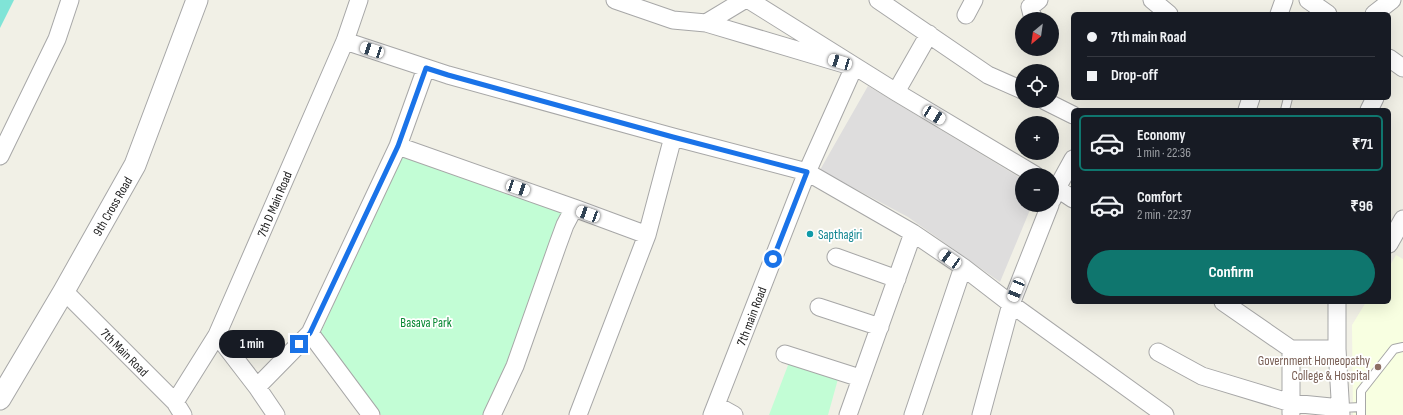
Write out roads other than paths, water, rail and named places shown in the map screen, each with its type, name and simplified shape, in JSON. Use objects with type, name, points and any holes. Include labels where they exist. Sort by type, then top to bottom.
[{"type":"street","points":[[0,156],[57,39],[70,0]]},
{"type":"street","name":"9th Cross Road","points":[[0,399],[64,291],[135,165],[196,0]]},
{"type":"street","name":"7th D Main Road","points":[[179,408],[217,335],[345,41],[359,0]]},
{"type":"street","points":[[615,0],[673,20],[706,23],[854,66]]},
{"type":"street","points":[[706,23],[744,0]]},
{"type":"street","points":[[749,0],[896,92],[1023,168]]},
{"type":"street","points":[[878,0],[988,75],[1015,87]]},
{"type":"street","points":[[1031,12],[1030,7],[1039,0]]},
{"type":"street","points":[[1152,0],[1167,12]]},
{"type":"street","points":[[1280,12],[1284,0]]},
{"type":"street","points":[[1308,0],[1325,12]]},
{"type":"street","points":[[1377,12],[1392,0]]},
{"type":"street","points":[[896,92],[929,34]]},
{"type":"street","points":[[345,41],[448,75],[807,172],[913,233],[963,267],[1011,304],[1165,415]]},
{"type":"street","name":"7th main Road","points":[[714,410],[807,172],[854,66]]},
{"type":"street","points":[[257,387],[310,333],[398,146],[426,68]]},
{"type":"street","points":[[1059,108],[1071,114]]},
{"type":"street","points":[[578,415],[647,235],[673,137]]},
{"type":"street","points":[[398,146],[647,235]]},
{"type":"street","points":[[1059,183],[1071,162]]},
{"type":"street","points":[[1059,193],[1071,198]]},
{"type":"street","points":[[492,415],[515,366],[565,225],[574,208]]},
{"type":"street","points":[[985,413],[1011,304],[1047,212]]},
{"type":"street","points":[[1391,240],[1403,219]]},
{"type":"street","points":[[848,415],[913,233]]},
{"type":"street","points":[[836,257],[897,279]]},
{"type":"street","points":[[913,415],[963,267]]},
{"type":"street","name":"7th Main Road","points":[[64,291],[179,408]]},
{"type":"street","points":[[1226,304],[1291,349],[1337,349]]},
{"type":"street","points":[[1158,352],[1202,376],[1291,409],[1340,411],[1337,308],[1347,304]]},
{"type":"street","points":[[819,307],[880,327]]},
{"type":"street","points":[[310,333],[371,415]]},
{"type":"street","points":[[217,335],[257,387],[276,415]]},
{"type":"street","points":[[1291,349],[1291,409]]},
{"type":"street","points":[[785,354],[860,378]]},
{"type":"street","points":[[714,410],[734,415]]},
{"type":"lane","points":[[1340,411],[1361,411],[1362,391],[1394,348],[1403,347]]},
{"type":"place","name":"Sapthagiri","points":[[810,234]]},
{"type":"place","name":"Government Homeopathy College & Hospital","points":[[1378,367]]},
{"type":"park label","name":"Basava Park","points":[[426,322]]}]
